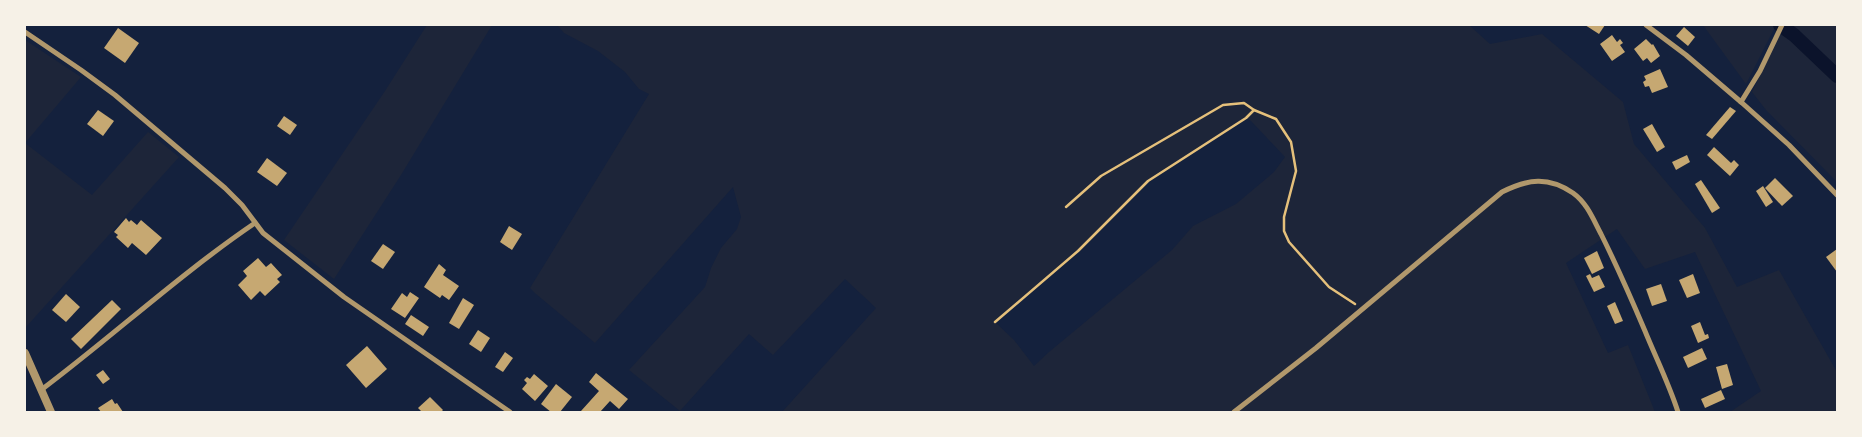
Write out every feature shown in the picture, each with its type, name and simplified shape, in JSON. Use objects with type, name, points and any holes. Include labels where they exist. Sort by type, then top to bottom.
[{"type":"street","points":[[1646,25],[1686,55],[1741,102],[1789,145],[1837,195]]},
{"type":"street","points":[[1741,102],[1760,71],[1780,27]]},
{"type":"street","points":[[25,32],[88,75],[150,124],[225,188],[276,244],[344,297],[510,412]]},
{"type":"street","points":[[1234,412],[1316,348],[1502,192],[1527,182],[1538,180],[1548,182],[1575,194],[1589,211],[1621,273],[1678,412]]},
{"type":"street","points":[[41,390],[82,359],[193,267],[255,223]]},
{"type":"street","points":[[25,353],[51,412]]},
{"type":"path","points":[[1066,207],[1101,176],[1223,105],[1244,103],[1254,110],[1276,119],[1291,142],[1296,171],[1284,217],[1284,230],[1289,242],[1329,287],[1363,309]]},
{"type":"path","points":[[995,322],[1078,251],[1148,181],[1246,118],[1254,110]]},
{"type":"shaded area","points":[[427,25],[492,25],[401,175],[334,279],[284,240],[385,91]]},
{"type":"shaded area","points":[[557,25],[1469,25],[1490,44],[1542,34],[1623,102],[1634,144],[1705,228],[1737,287],[1779,270],[1837,372],[1837,412],[1730,412],[1761,391],[1695,252],[1645,269],[1617,229],[1566,263],[1608,353],[1628,345],[1655,412],[782,412],[876,308],[845,279],[773,355],[749,334],[680,411],[629,370],[705,287],[711,268],[721,248],[737,229],[741,217],[733,187],[595,343],[536,294],[530,288],[649,94],[639,89],[625,72],[598,51],[564,33]],"holes":[[[1246,118],[1285,157],[1274,172],[1236,204],[1193,226],[1172,250],[1034,366],[1014,340],[995,322],[1078,251],[1148,181]]]},
{"type":"shaded area","points":[[1703,25],[1776,25],[1746,84]]},
{"type":"shaded area","points":[[1788,25],[1837,25],[1837,182],[1766,110],[1752,92],[1780,35]]},
{"type":"shaded area","points":[[25,40],[81,77],[25,143]]},
{"type":"shaded area","points":[[148,132],[179,157],[26,327],[25,143],[92,195]]},
{"type":"building","points":[[1585,25],[1605,25],[1599,34]]},
{"type":"building","points":[[1684,27],[1695,37],[1688,46],[1676,36]]},
{"type":"building","points":[[118,28],[139,43],[125,63],[104,48]]},
{"type":"building","points":[[1612,35],[1617,42],[1620,39],[1623,43],[1620,45],[1625,52],[1612,61],[1600,44]]},
{"type":"building","points":[[1646,39],[1653,44],[1660,56],[1651,63],[1647,58],[1643,61],[1634,49]]},
{"type":"building","points":[[1660,69],[1668,87],[1652,93],[1649,86],[1645,87],[1643,82],[1646,80],[1644,76]]},
{"type":"building","points":[[1730,107],[1736,111],[1712,139],[1706,135]]},
{"type":"building","points":[[98,110],[114,121],[103,136],[87,124]]},
{"type":"building","points":[[284,116],[297,125],[290,135],[277,126]]},
{"type":"building","points":[[1652,124],[1665,147],[1657,152],[1643,129]]},
{"type":"building","points":[[1714,147],[1731,163],[1734,160],[1739,165],[1730,176],[1707,155]]},
{"type":"building","points":[[1687,155],[1690,162],[1676,170],[1672,162]]},
{"type":"building","points":[[267,158],[287,173],[277,186],[257,172]]},
{"type":"building","points":[[1775,178],[1793,196],[1782,206],[1765,188]]},
{"type":"building","points":[[1701,180],[1720,208],[1712,213],[1695,184]]},
{"type":"building","points":[[1763,186],[1773,202],[1766,207],[1756,191]]},
{"type":"building","points":[[126,218],[129,222],[131,220],[137,225],[141,220],[162,238],[146,255],[132,243],[128,248],[116,237],[118,235],[114,232]]},
{"type":"building","points":[[509,226],[522,234],[512,250],[500,242]]},
{"type":"building","points":[[383,244],[395,252],[383,269],[371,261]]},
{"type":"building","points":[[1837,249],[1837,272],[1826,257]]},
{"type":"building","points":[[1597,251],[1604,268],[1592,274],[1584,258]]},
{"type":"building","points":[[258,258],[266,267],[271,263],[282,275],[277,279],[280,282],[265,296],[260,291],[251,300],[238,285],[247,276],[243,271]]},
{"type":"building","points":[[439,264],[446,270],[443,275],[459,286],[449,300],[442,295],[440,298],[424,287]]},
{"type":"building","points":[[1590,274],[1592,278],[1599,275],[1605,287],[1594,292],[1586,276]]},
{"type":"building","points":[[1693,274],[1700,293],[1687,298],[1679,280]]},
{"type":"building","points":[[1661,284],[1667,301],[1652,306],[1646,289]]},
{"type":"building","points":[[410,292],[419,298],[405,318],[391,309],[402,293],[407,297]]},
{"type":"building","points":[[66,294],[80,307],[66,322],[52,310]]},
{"type":"building","points":[[463,298],[474,305],[459,329],[449,323]]},
{"type":"building","points":[[112,300],[121,309],[81,349],[71,339]]},
{"type":"building","points":[[1615,302],[1623,321],[1615,324],[1607,306]]},
{"type":"building","points":[[411,315],[429,327],[423,336],[405,324]]},
{"type":"building","points":[[1700,322],[1705,335],[1708,334],[1709,338],[1698,343],[1691,326]]},
{"type":"building","points":[[478,330],[490,338],[481,352],[469,344]]},
{"type":"building","points":[[367,346],[387,369],[366,388],[346,365]]},
{"type":"building","points":[[1702,348],[1707,359],[1688,368],[1683,357]]},
{"type":"building","points":[[505,352],[513,358],[503,372],[495,367]]},
{"type":"building","points":[[1727,364],[1733,385],[1722,389],[1716,367]]},
{"type":"building","points":[[103,370],[110,379],[103,384],[96,375]]},
{"type":"building","points":[[596,373],[628,399],[619,409],[610,401],[600,412],[581,411],[599,391],[589,382]]},
{"type":"building","points":[[534,374],[548,386],[535,401],[522,389],[527,383],[524,380],[527,377],[530,379]]},
{"type":"building","points":[[556,384],[572,397],[560,412],[551,412],[541,404]]},
{"type":"building","points":[[1721,390],[1725,399],[1705,408],[1701,399]]},
{"type":"building","points":[[430,397],[443,410],[441,412],[422,412],[418,408]]},
{"type":"building","points":[[112,399],[123,412],[101,412],[98,408]]},
{"type":"waterway","points":[[1780,25],[1794,35],[1837,76]]}]
